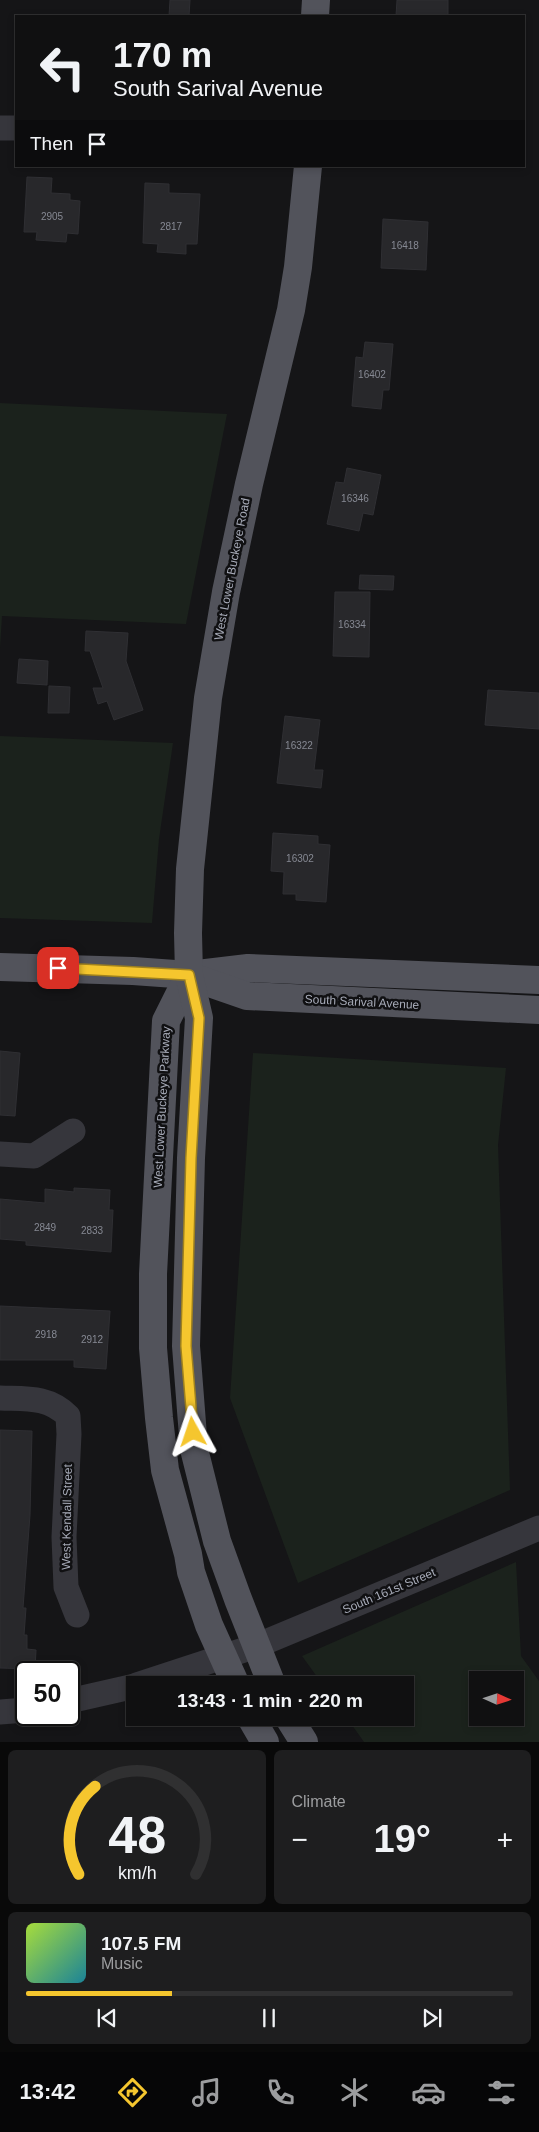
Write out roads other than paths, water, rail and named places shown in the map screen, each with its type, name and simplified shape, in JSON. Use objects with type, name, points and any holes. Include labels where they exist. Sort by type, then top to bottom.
[{"type":"main road","points":[[315,15],[316,0]]},
{"type":"main road","name":"West Lower Buckeye Road","points":[[189,975],[190,869],[208,698],[226,592],[247,493],[291,310],[300,249],[308,167]]},
{"type":"main road","name":"South Sarival Avenue","points":[[0,967],[133,971],[189,975],[248,968],[539,980]]},
{"type":"main road","name":"South Sarival Avenue","points":[[189,975],[247,996],[539,1010]]},
{"type":"main road","name":"West Lower Buckeye Parkway","points":[[189,975],[166,1021],[153,1274],[153,1348],[159,1418],[166,1470],[191,1572],[209,1625],[263,1676]]},
{"type":"main road","name":"West Lower Buckeye Parkway","points":[[189,975],[199,1018],[191,1158],[186,1346],[194,1449],[218,1541],[239,1652],[237,1676]]},
{"type":"main road","points":[[256,1726],[265,1742]]},
{"type":"main road","points":[[295,1726],[304,1742]]},
{"type":"street","points":[[0,128],[15,128]]},
{"type":"street","points":[[0,1154],[34,1156],[73,1131]]},
{"type":"street","name":"West Kendall Street","points":[[0,1398],[42,1400],[59,1407],[68,1416],[69,1434],[64,1537],[66,1587],[77,1615]]},
{"type":"street","name":"South 161st Street","points":[[164,1676],[239,1652],[539,1528]]},
{"type":"street","name":"South 161st Street","points":[[80,1699],[126,1688]]},
{"type":"street","points":[[0,1712],[15,1711]]}]
